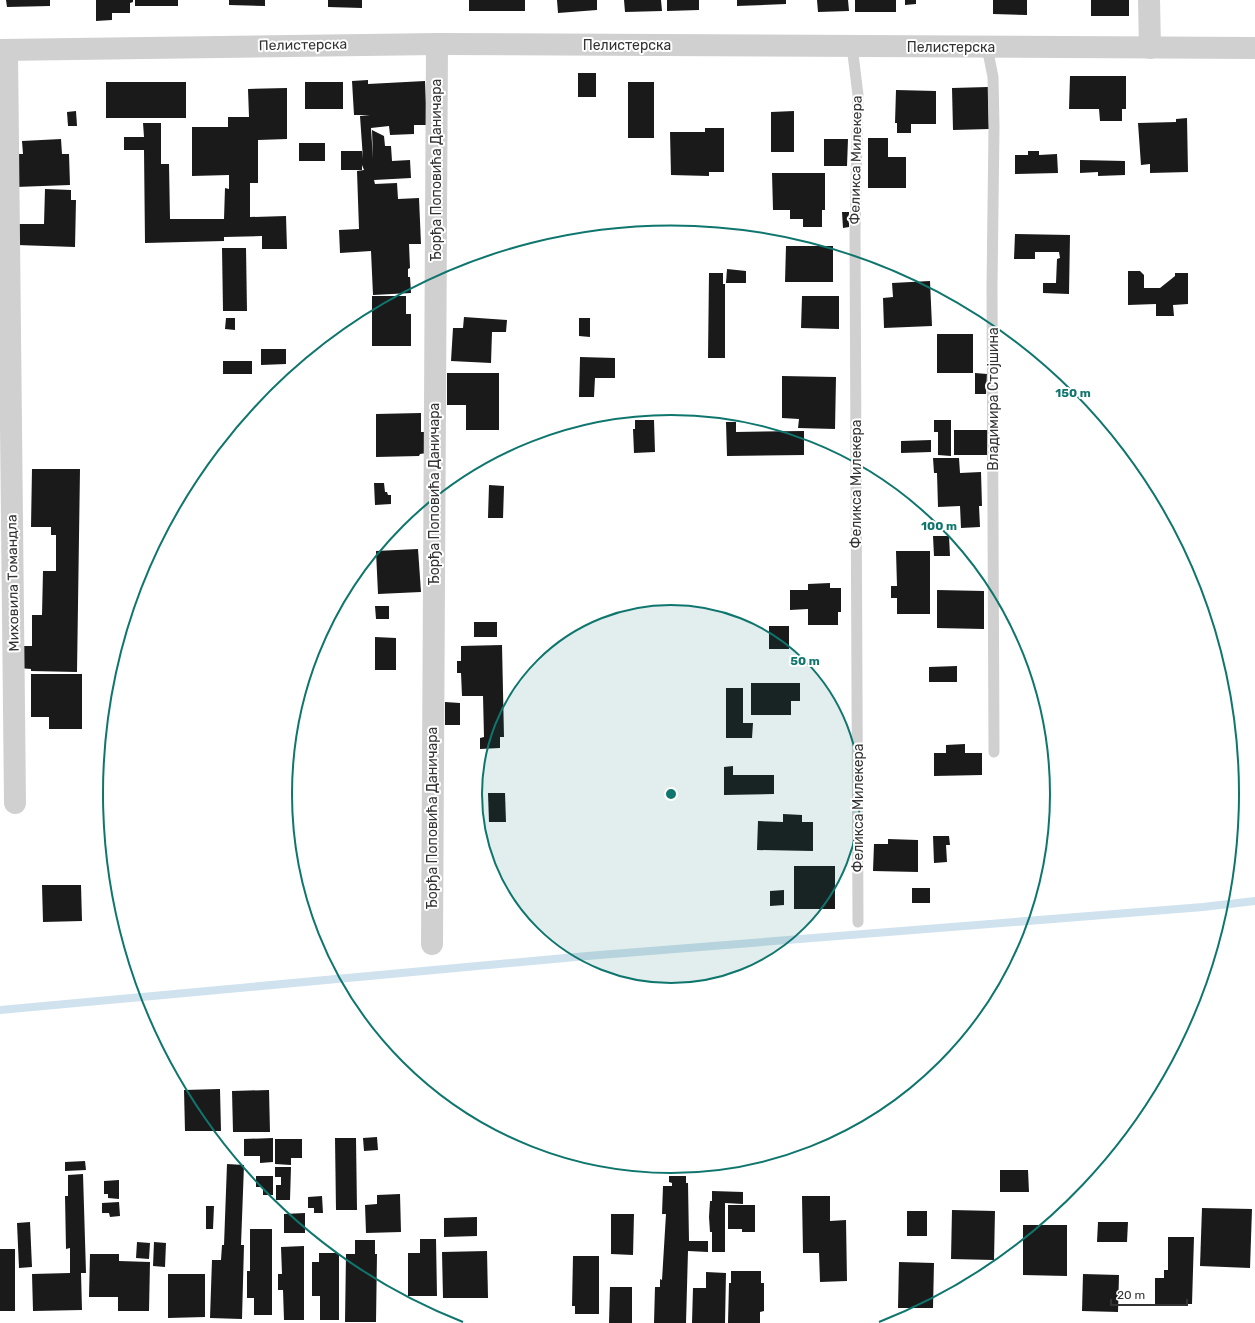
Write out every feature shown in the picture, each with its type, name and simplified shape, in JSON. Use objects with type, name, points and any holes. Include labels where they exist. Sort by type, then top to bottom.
[{"type":"street","points":[[1149,0],[1150,48]]},
{"type":"street","name":"Пелистерска","points":[[3,50],[294,44],[1255,48]]},
{"type":"street","name":"Ђорђа Поповића Даничара","points":[[432,944],[437,44]]},
{"type":"street","name":"Миховила Томандла","points":[[3,50],[15,803]]},
{"type":"lane","name":"Феликса Милекера","points":[[852,46],[858,95],[855,231],[858,922]]},
{"type":"lane","name":"Владимира Стојшина","points":[[987,47],[992,77],[994,127],[992,287],[994,752]]},
{"type":"building","points":[[6,0],[50,0],[50,6],[7,7]]},
{"type":"building","points":[[96,0],[133,0],[133,2],[130,3],[130,13],[112,13],[112,20],[96,21]]},
{"type":"building","points":[[135,0],[178,0],[178,6],[135,6]]},
{"type":"building","points":[[229,0],[265,0],[265,6],[229,5]]},
{"type":"building","points":[[328,0],[362,0],[362,8],[328,7]]},
{"type":"building","points":[[469,0],[525,0],[525,11],[469,11]]},
{"type":"building","points":[[557,0],[597,0],[597,10],[558,13]]},
{"type":"building","points":[[624,0],[661,0],[662,11],[625,12]]},
{"type":"building","points":[[667,0],[699,0],[699,10],[667,11]]},
{"type":"building","points":[[737,0],[786,0],[786,4],[737,6]]},
{"type":"building","points":[[817,0],[848,0],[849,11],[818,12]]},
{"type":"building","points":[[855,0],[896,0],[896,12],[855,12]]},
{"type":"building","points":[[905,0],[916,0],[916,4],[905,5]]},
{"type":"building","points":[[993,0],[1027,0],[1027,15],[993,14]]},
{"type":"building","points":[[1091,0],[1129,0],[1129,16],[1091,16]]},
{"type":"building","points":[[578,73],[596,73],[596,97],[578,97]]},
{"type":"building","points":[[1070,76],[1126,76],[1126,109],[1122,109],[1122,121],[1100,121],[1099,109],[1069,109]]},
{"type":"building","points":[[368,80],[368,84],[425,81],[427,125],[414,125],[414,134],[390,135],[389,126],[371,128],[373,159],[372,130],[384,136],[385,146],[391,146],[392,161],[410,160],[411,178],[374,180],[375,184],[397,183],[398,199],[419,198],[421,244],[409,244],[410,268],[408,269],[408,277],[410,277],[411,293],[373,295],[371,251],[340,253],[339,230],[359,229],[357,171],[364,170],[362,165],[362,170],[341,170],[341,151],[362,151],[363,159],[360,116],[370,115],[354,115],[352,81]]},
{"type":"building","points":[[106,82],[186,82],[186,118],[106,118]]},
{"type":"building","points":[[305,82],[343,82],[343,109],[305,109]]},
{"type":"building","points":[[628,82],[654,82],[654,138],[628,138]]},
{"type":"building","points":[[988,87],[989,129],[953,130],[952,88]]},
{"type":"building","points":[[287,88],[287,139],[258,140],[258,183],[250,183],[250,217],[286,216],[287,249],[262,249],[262,236],[224,237],[224,241],[145,243],[144,150],[124,150],[124,137],[144,137],[143,123],[161,123],[161,164],[169,164],[170,219],[224,219],[225,188],[229,189],[229,175],[192,176],[192,127],[228,127],[228,117],[249,117],[248,89]]},
{"type":"building","points":[[896,90],[936,91],[936,124],[911,124],[911,133],[897,133],[897,123],[895,123]]},
{"type":"building","points":[[76,111],[77,126],[68,126],[67,112]]},
{"type":"building","points":[[794,111],[794,152],[771,152],[771,112]]},
{"type":"building","points":[[1187,118],[1188,172],[1150,173],[1150,164],[1141,165],[1138,123],[1176,122],[1176,119]]},
{"type":"building","points":[[705,128],[724,128],[724,172],[709,172],[709,176],[671,175],[670,132],[705,132]]},
{"type":"building","points":[[868,138],[888,138],[888,157],[906,157],[906,188],[868,188]]},
{"type":"building","points":[[61,139],[62,154],[69,154],[70,185],[16,187],[15,154],[23,154],[22,141]]},
{"type":"building","points":[[824,139],[848,139],[847,166],[824,166]]},
{"type":"building","points":[[299,143],[325,143],[325,161],[299,161]]},
{"type":"building","points":[[1028,151],[1039,151],[1039,155],[1057,154],[1058,173],[1015,174],[1015,155],[1028,155]]},
{"type":"building","points":[[1080,160],[1125,161],[1125,175],[1098,176],[1098,172],[1080,173]]},
{"type":"building","points":[[772,173],[825,173],[825,210],[822,210],[822,227],[803,227],[803,219],[790,219],[790,210],[773,210]]},
{"type":"building","points":[[45,189],[71,190],[71,200],[76,200],[75,247],[17,245],[18,224],[44,224]]},
{"type":"building","points":[[842,212],[849,212],[849,227],[843,228]]},
{"type":"building","points":[[1015,234],[1070,235],[1069,294],[1043,293],[1043,283],[1056,283],[1057,259],[1060,258],[1059,252],[1035,252],[1035,259],[1014,259]]},
{"type":"building","points":[[786,246],[833,246],[833,282],[785,282]]},
{"type":"building","points":[[222,248],[246,248],[247,311],[223,311]]},
{"type":"building","points":[[727,269],[746,271],[746,283],[726,283]]},
{"type":"building","points":[[1128,271],[1140,271],[1144,275],[1144,288],[1160,288],[1175,276],[1175,273],[1188,273],[1188,304],[1173,305],[1174,316],[1156,316],[1156,304],[1128,305]]},
{"type":"building","points":[[709,273],[723,273],[723,284],[725,284],[725,358],[708,358]]},
{"type":"building","points":[[930,281],[932,326],[884,328],[883,298],[893,297],[892,283]]},
{"type":"building","points":[[372,296],[406,296],[406,314],[411,314],[411,346],[372,346]]},
{"type":"building","points":[[802,296],[839,296],[839,329],[801,328]]},
{"type":"building","points":[[464,317],[507,320],[506,332],[492,332],[491,363],[451,361],[453,328],[463,328]]},
{"type":"building","points":[[226,318],[235,318],[235,330],[225,329]]},
{"type":"building","points":[[579,318],[590,318],[590,337],[579,336]]},
{"type":"building","points":[[937,334],[973,334],[973,373],[937,373]]},
{"type":"building","points":[[261,349],[286,349],[286,364],[261,365]]},
{"type":"building","points":[[580,357],[615,358],[615,378],[595,378],[594,397],[579,397]]},
{"type":"building","points":[[223,361],[252,361],[252,374],[223,374]]},
{"type":"building","points":[[447,373],[499,373],[499,430],[466,430],[466,405],[447,405]]},
{"type":"building","points":[[975,373],[987,374],[986,394],[975,394]]},
{"type":"building","points":[[782,376],[836,377],[835,429],[798,428],[799,419],[782,418]]},
{"type":"building","points":[[421,413],[421,432],[427,432],[427,453],[420,454],[419,456],[376,457],[376,414]]},
{"type":"building","points":[[635,420],[654,420],[655,452],[634,453],[633,429],[635,429]]},
{"type":"building","points":[[934,420],[951,420],[951,456],[938,455],[938,432],[934,432]]},
{"type":"building","points":[[726,422],[736,422],[736,432],[804,431],[804,455],[727,456]]},
{"type":"building","points":[[954,430],[988,430],[987,455],[954,455]]},
{"type":"building","points":[[931,440],[931,452],[901,453],[901,441]]},
{"type":"building","points":[[933,458],[959,458],[960,473],[981,472],[982,506],[979,506],[980,527],[961,528],[960,506],[938,507],[937,473],[934,473]]},
{"type":"building","points":[[32,469],[80,469],[77,672],[31,671],[31,669],[18,668],[18,646],[32,646],[32,615],[42,615],[43,571],[56,571],[56,535],[51,535],[51,527],[31,527]]},
{"type":"building","points":[[374,483],[384,483],[385,492],[387,492],[388,495],[391,495],[391,504],[375,505]]},
{"type":"building","points":[[489,485],[504,486],[503,518],[488,518]]},
{"type":"building","points":[[933,536],[949,536],[950,556],[934,556]]},
{"type":"building","points":[[418,549],[421,592],[378,594],[376,551]]},
{"type":"building","points":[[896,551],[930,551],[930,614],[897,614],[897,598],[891,598],[891,586],[897,586]]},
{"type":"building","points":[[830,583],[830,588],[841,588],[841,612],[838,612],[838,625],[808,625],[808,609],[790,610],[790,590],[808,590],[808,584]]},
{"type":"building","points":[[937,590],[984,591],[984,629],[937,628]]},
{"type":"building","points":[[375,606],[389,606],[389,619],[376,619]]},
{"type":"building","points":[[474,622],[497,622],[497,637],[474,637]]},
{"type":"building","points":[[769,626],[789,626],[789,649],[769,649]]},
{"type":"building","points":[[375,637],[396,638],[396,670],[375,670]]},
{"type":"building","points":[[502,645],[504,737],[500,737],[500,748],[480,749],[480,738],[484,737],[483,696],[462,696],[461,673],[457,673],[457,661],[461,661],[461,646]]},
{"type":"building","points":[[957,666],[957,682],[929,682],[929,667]]},
{"type":"building","points":[[31,674],[82,674],[82,729],[49,729],[49,717],[31,717]]},
{"type":"building","points":[[751,683],[800,683],[800,701],[791,701],[791,715],[751,715]]},
{"type":"building","points":[[726,688],[743,688],[743,723],[753,723],[752,738],[726,738]]},
{"type":"building","points":[[445,702],[460,703],[460,725],[445,725]]},
{"type":"building","points":[[965,744],[965,753],[982,753],[982,775],[934,776],[934,753],[946,753],[946,745]]},
{"type":"building","points":[[733,766],[733,775],[774,775],[774,794],[724,795],[724,767]]},
{"type":"building","points":[[488,793],[505,793],[506,822],[489,822]]},
{"type":"building","points":[[783,814],[802,815],[802,822],[813,822],[813,851],[757,850],[758,821],[783,822]]},
{"type":"building","points":[[933,836],[949,836],[950,845],[946,845],[947,862],[934,863]]},
{"type":"building","points":[[888,839],[918,840],[918,872],[873,871],[874,844],[888,844]]},
{"type":"building","points":[[794,866],[835,866],[835,909],[794,909]]},
{"type":"building","points":[[42,885],[81,885],[82,921],[43,922]]},
{"type":"building","points":[[912,888],[930,888],[930,903],[912,903]]},
{"type":"building","points":[[784,890],[784,905],[770,906],[770,891]]},
{"type":"building","points":[[220,1089],[221,1131],[185,1131],[184,1090]]},
{"type":"building","points":[[269,1090],[270,1132],[233,1132],[232,1091]]},
{"type":"building","points":[[377,1137],[378,1150],[364,1151],[363,1138]]},
{"type":"building","points":[[273,1138],[273,1162],[260,1163],[260,1156],[244,1156],[244,1139]]},
{"type":"building","points":[[335,1138],[356,1138],[357,1210],[336,1210]]},
{"type":"building","points":[[275,1139],[302,1139],[302,1158],[291,1158],[291,1165],[275,1164]]},
{"type":"building","points":[[85,1161],[86,1170],[65,1171],[65,1162]]},
{"type":"building","points":[[227,1164],[244,1165],[241,1245],[244,1245],[242,1319],[210,1318],[212,1260],[221,1260],[222,1245],[224,1245]]},
{"type":"building","points":[[275,1167],[291,1167],[290,1200],[276,1200],[276,1185],[281,1185],[281,1177],[275,1177]]},
{"type":"building","points":[[1000,1170],[1028,1170],[1029,1192],[1000,1192]]},
{"type":"building","points":[[83,1174],[86,1273],[81,1273],[82,1310],[33,1311],[32,1274],[70,1273],[70,1248],[66,1249],[65,1196],[68,1196],[68,1175]]},
{"type":"building","points":[[256,1176],[273,1176],[273,1195],[263,1195],[263,1187],[256,1187]]},
{"type":"building","points":[[669,1176],[686,1176],[686,1183],[688,1183],[689,1241],[708,1241],[708,1252],[688,1251],[686,1323],[654,1323],[655,1287],[660,1287],[660,1279],[662,1280],[666,1214],[662,1214],[663,1186],[672,1186],[672,1183],[669,1182]]},
{"type":"building","points":[[119,1180],[119,1199],[108,1198],[108,1194],[104,1194],[104,1181]]},
{"type":"building","points":[[712,1191],[743,1192],[743,1204],[725,1203],[725,1252],[712,1252],[712,1232],[710,1232],[709,1217]]},
{"type":"building","points":[[400,1194],[401,1232],[366,1233],[365,1205],[377,1204],[377,1195]]},
{"type":"building","points":[[322,1196],[323,1213],[314,1213],[314,1208],[308,1208],[308,1197]]},
{"type":"building","points":[[802,1196],[830,1196],[830,1221],[846,1220],[847,1281],[820,1282],[819,1253],[803,1253]]},
{"type":"building","points":[[119,1202],[120,1216],[110,1217],[109,1213],[102,1213],[102,1203]]},
{"type":"building","points":[[728,1205],[755,1205],[755,1232],[742,1232],[742,1229],[728,1229]]},
{"type":"building","points":[[206,1206],[214,1206],[213,1229],[206,1229]]},
{"type":"building","points":[[1202,1208],[1252,1209],[1250,1268],[1200,1266]]},
{"type":"building","points":[[952,1210],[995,1211],[994,1260],[951,1259]]},
{"type":"building","points":[[907,1211],[927,1211],[927,1236],[907,1236]]},
{"type":"building","points":[[305,1213],[305,1233],[284,1233],[284,1214]]},
{"type":"building","points":[[611,1214],[634,1214],[633,1255],[611,1254]]},
{"type":"building","points":[[477,1217],[477,1236],[444,1237],[444,1218]]},
{"type":"building","points":[[30,1222],[32,1267],[19,1268],[17,1223]]},
{"type":"building","points":[[1098,1222],[1128,1222],[1127,1242],[1097,1242]]},
{"type":"building","points":[[1023,1225],[1067,1225],[1067,1276],[1023,1275]]},
{"type":"building","points":[[250,1229],[272,1229],[272,1315],[254,1315],[254,1298],[247,1298],[247,1271],[250,1271]]},
{"type":"building","points":[[1168,1237],[1194,1237],[1192,1304],[1155,1304],[1155,1278],[1164,1278],[1164,1270],[1168,1270]]},
{"type":"building","points":[[420,1239],[436,1239],[437,1296],[408,1296],[408,1253],[420,1253]]},
{"type":"building","points":[[355,1240],[375,1240],[375,1254],[377,1254],[376,1322],[345,1322],[346,1254],[355,1254]]},
{"type":"building","points":[[137,1242],[150,1243],[149,1259],[136,1258]]},
{"type":"building","points":[[154,1242],[166,1243],[165,1267],[153,1266]]},
{"type":"building","points":[[304,1246],[304,1320],[284,1320],[283,1290],[278,1290],[278,1274],[282,1274],[281,1247]]},
{"type":"building","points":[[0,1249],[15,1249],[15,1311],[0,1311]]},
{"type":"building","points":[[487,1251],[488,1298],[443,1298],[442,1252]]},
{"type":"building","points":[[319,1253],[339,1253],[339,1320],[320,1320],[320,1296],[312,1296],[312,1262],[319,1262]]},
{"type":"building","points":[[90,1254],[119,1254],[119,1261],[150,1262],[149,1311],[118,1311],[118,1297],[89,1297]]},
{"type":"building","points":[[573,1256],[599,1256],[599,1314],[575,1314],[575,1306],[572,1306]]},
{"type":"building","points":[[899,1262],[934,1263],[933,1308],[898,1308]]},
{"type":"building","points":[[731,1271],[761,1271],[761,1283],[764,1283],[764,1311],[760,1312],[760,1323],[728,1323],[729,1283],[731,1283]]},
{"type":"building","points":[[706,1272],[726,1273],[725,1323],[692,1323],[693,1288],[706,1288]]},
{"type":"building","points":[[168,1274],[205,1274],[205,1317],[168,1318]]},
{"type":"building","points":[[1083,1274],[1119,1275],[1118,1312],[1082,1311]]},
{"type":"building","points":[[610,1287],[632,1287],[632,1323],[609,1323]]},
{"type":"waterway","points":[[0,1010],[587,956],[1203,907],[1255,901]]}]
